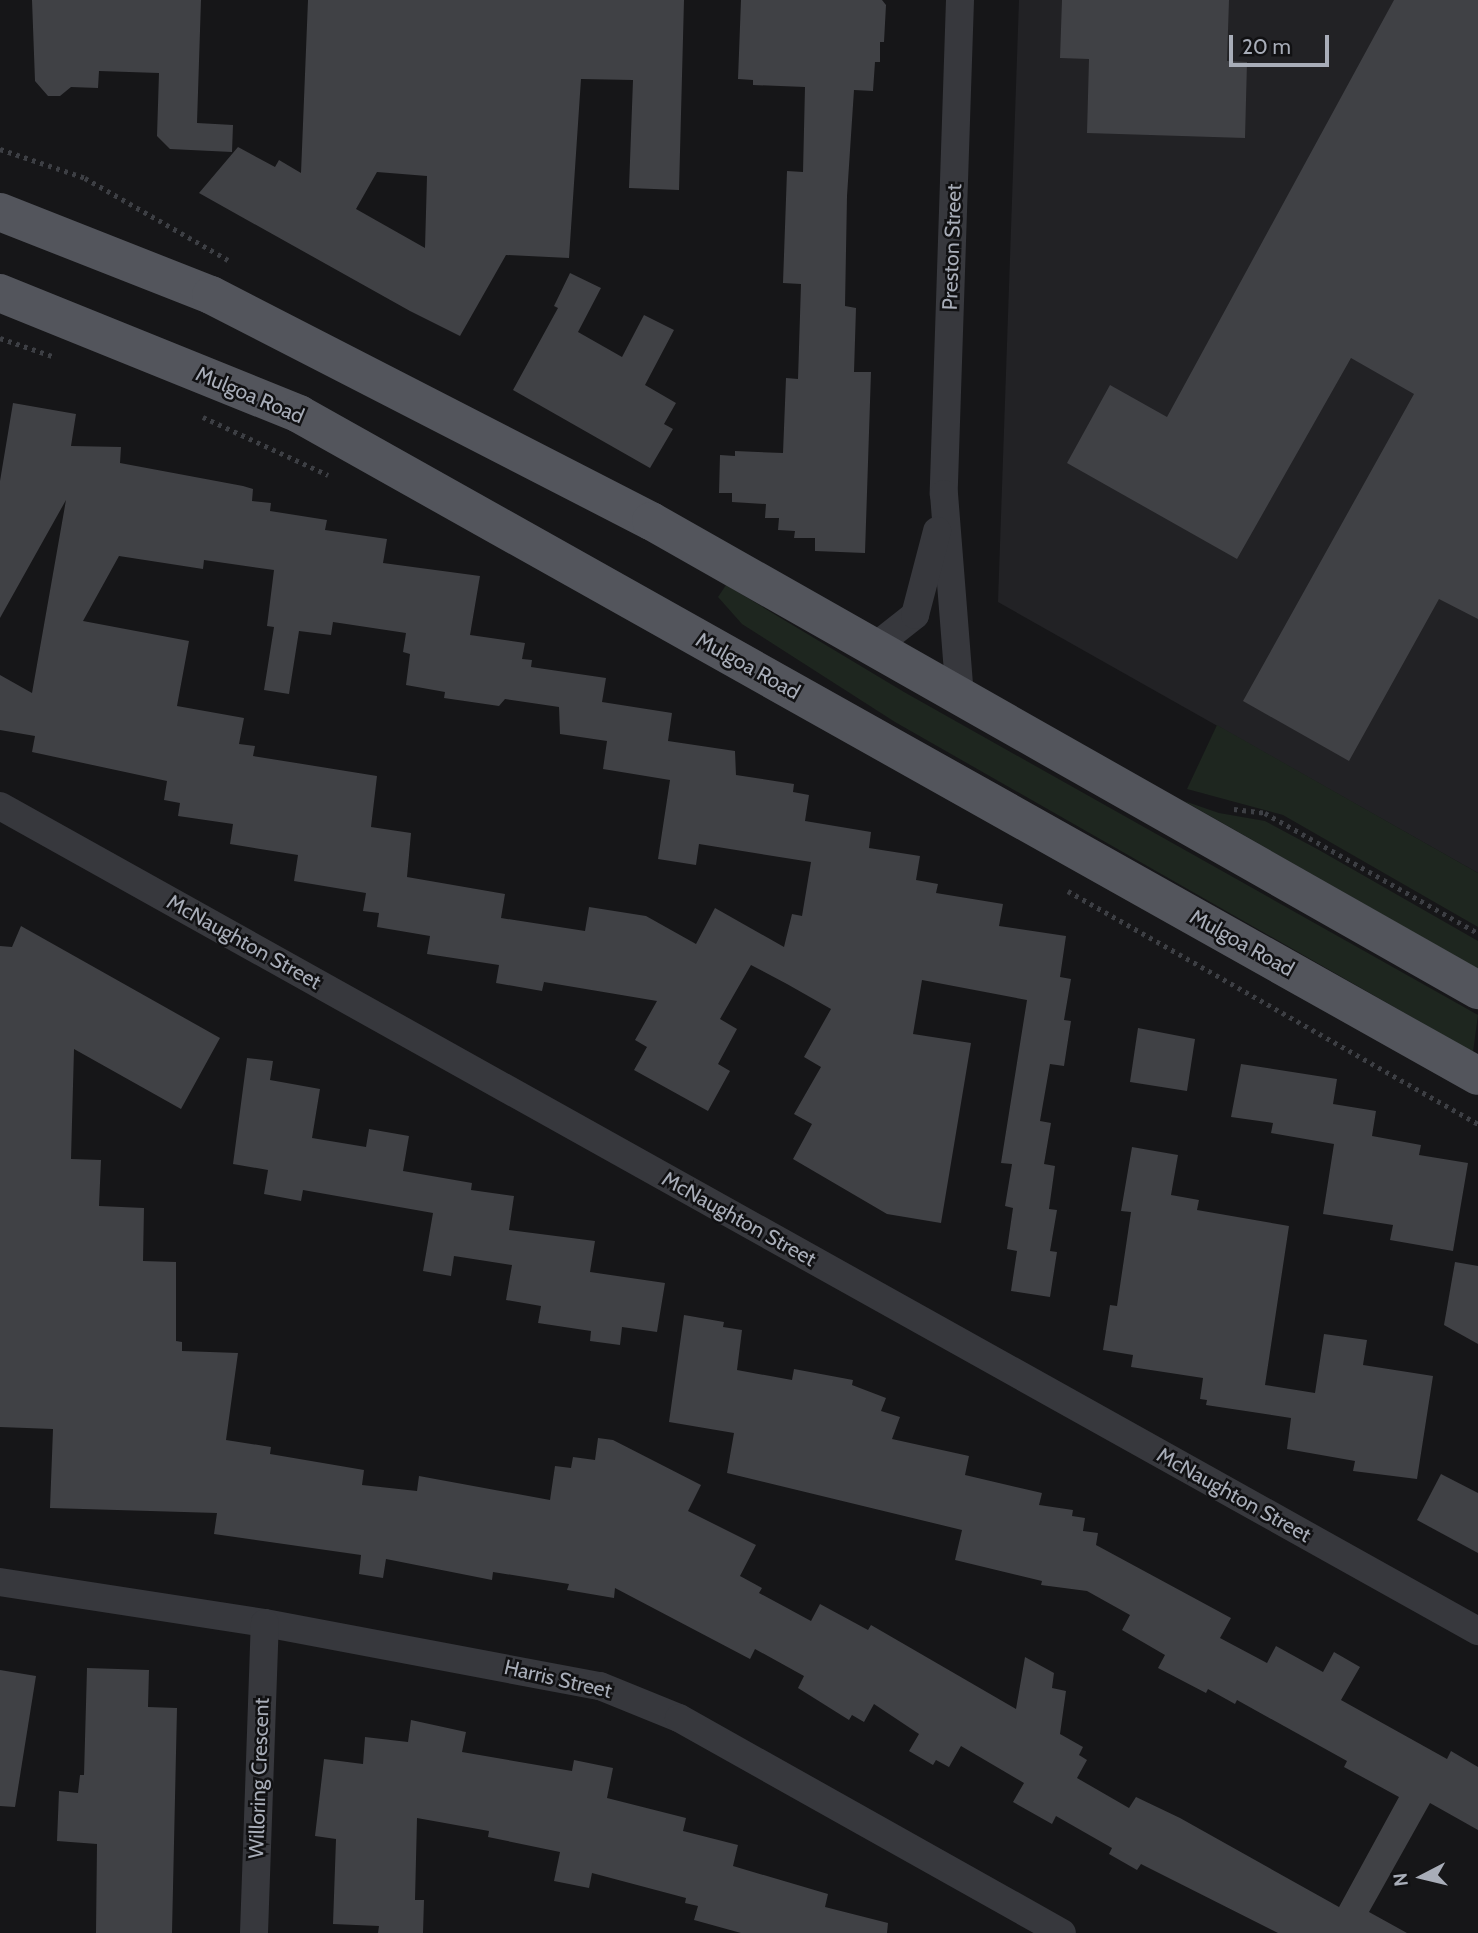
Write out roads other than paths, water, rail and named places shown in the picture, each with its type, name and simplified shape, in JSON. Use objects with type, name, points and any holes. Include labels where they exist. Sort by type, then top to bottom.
[{"type":"main road","points":[[0,212],[211,296],[651,521],[872,649],[1478,990]]},
{"type":"main road","name":"Mulgoa Road","points":[[0,293],[299,414],[1478,1076]]},
{"type":"street","name":"Preston Street","points":[[960,0],[944,494],[960,697]]},
{"type":"street","name":"Preston Street","points":[[872,649],[905,626],[921,601],[944,494]]},
{"type":"street","name":"McNaughton Street","points":[[0,806],[1478,1632]]},
{"type":"street","name":"Harris Street","points":[[0,1582],[265,1623],[538,1671],[636,1699],[690,1724],[1062,1933]]},
{"type":"street","name":"Willoring Crescent","points":[[254,1933],[265,1623]]}]
